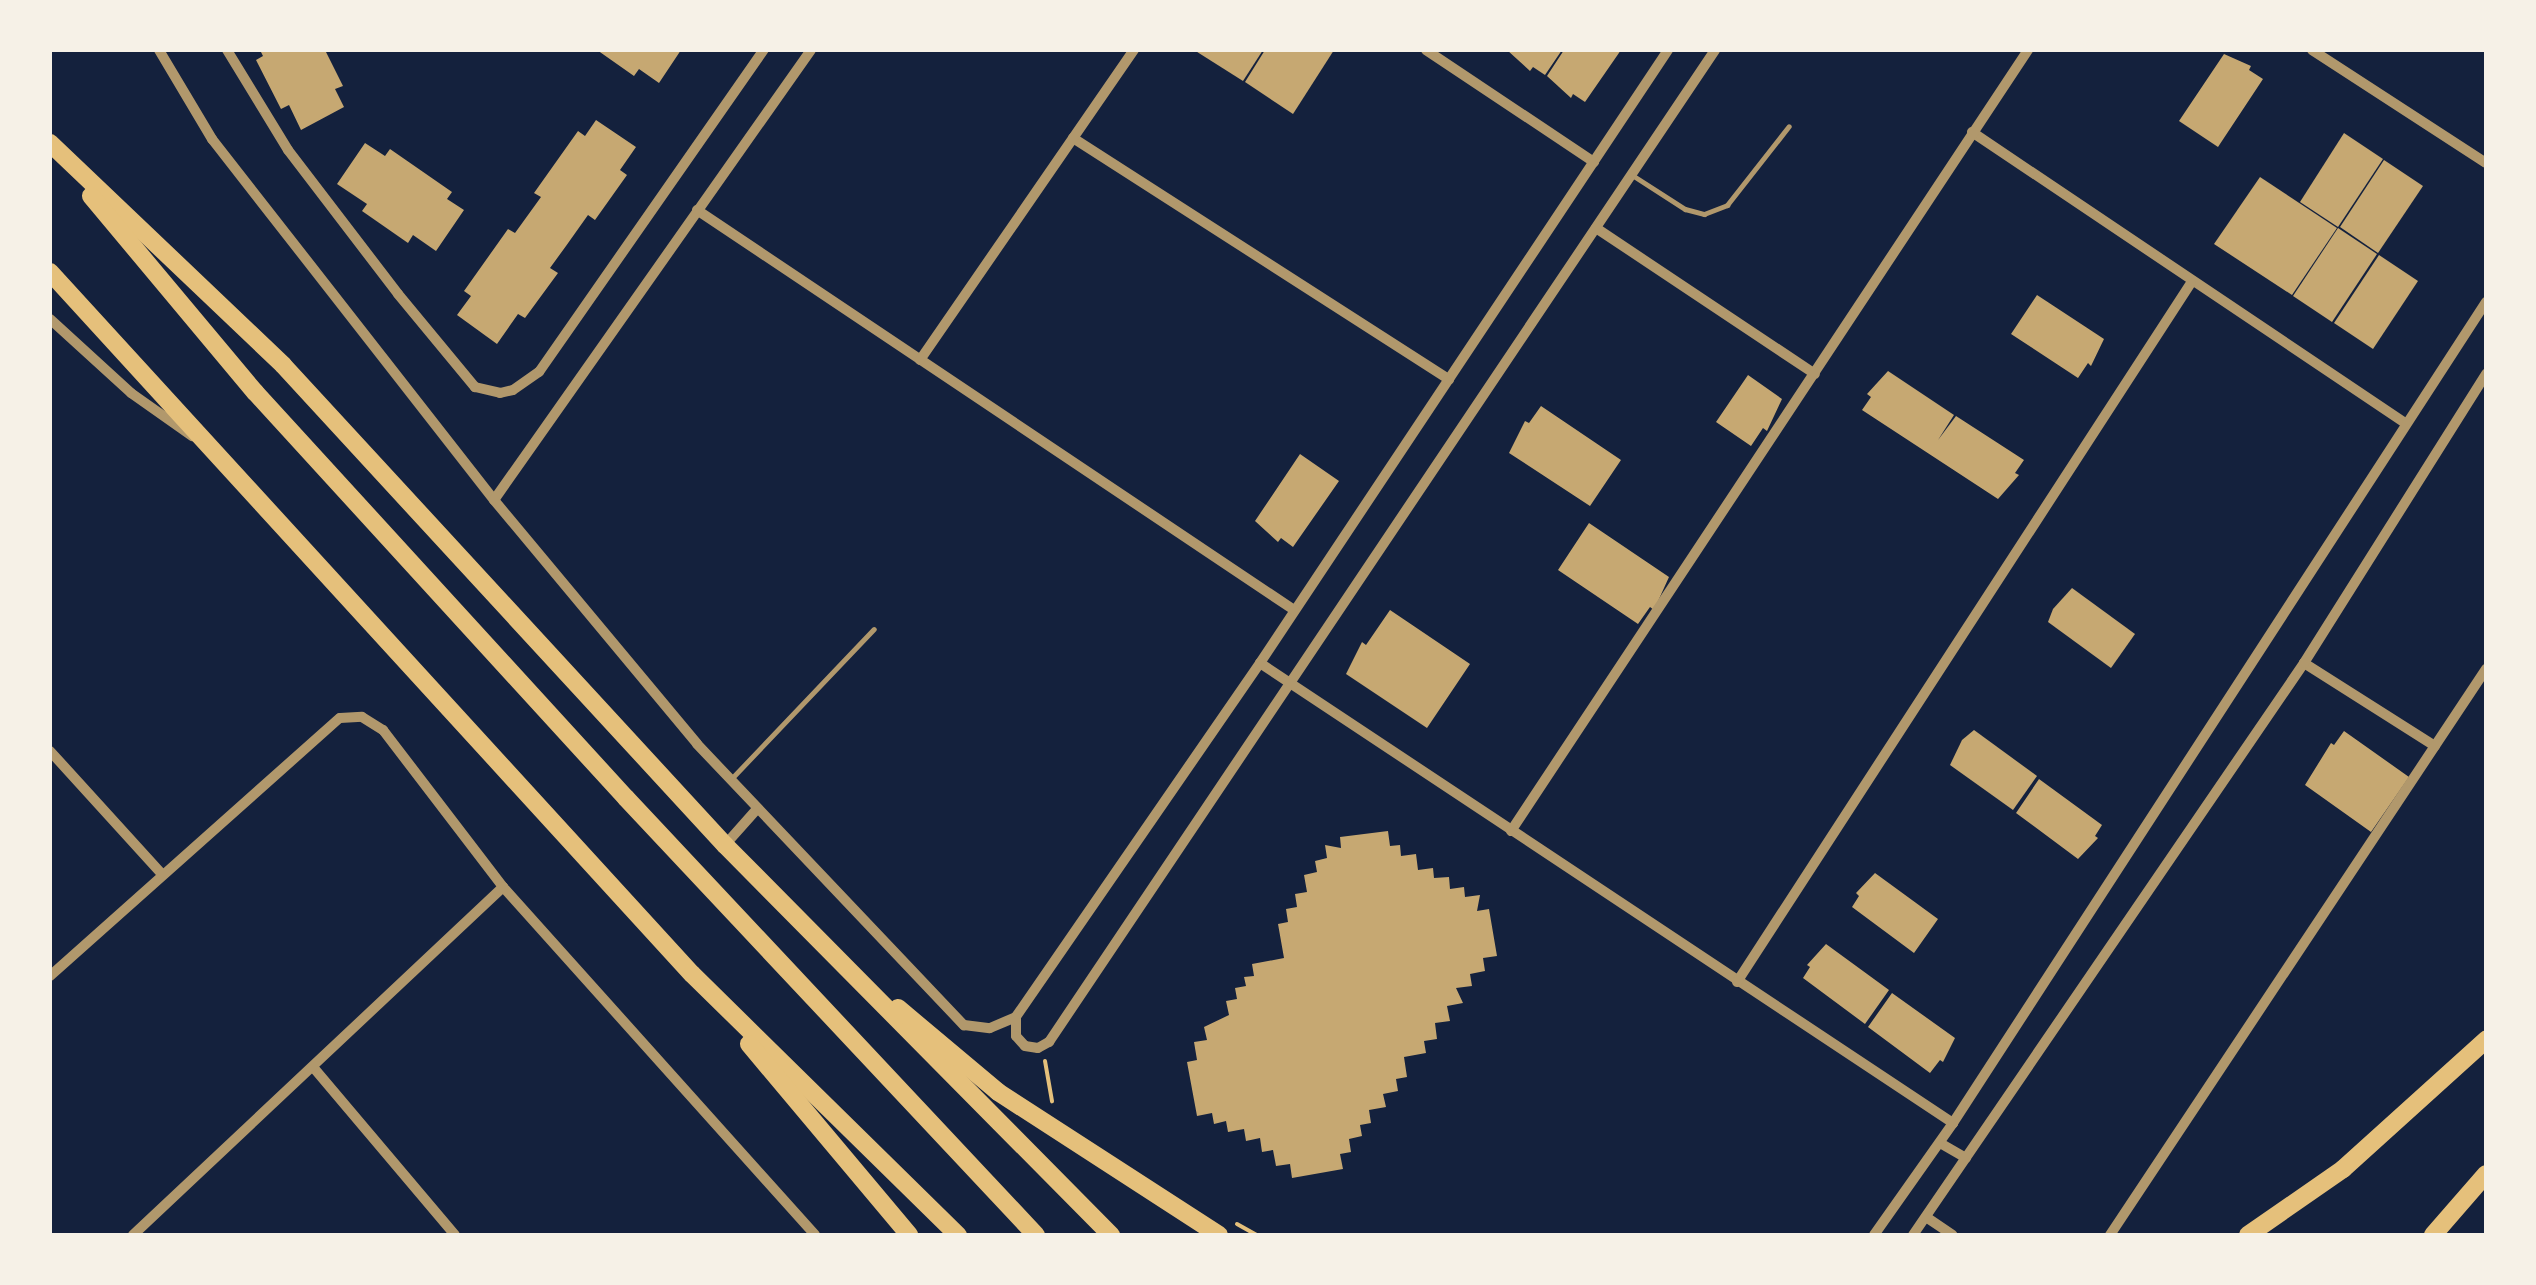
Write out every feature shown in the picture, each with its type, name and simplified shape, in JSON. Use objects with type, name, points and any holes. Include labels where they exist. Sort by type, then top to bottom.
[{"type":"highway","points":[[50,145],[282,364],[725,845],[1111,1235]]},
{"type":"highway","points":[[50,145],[268,406],[626,798],[1036,1235]]},
{"type":"highway","points":[[50,272],[692,974],[910,1235]]},
{"type":"highway","points":[[840,963],[998,1092],[1219,1235]]},
{"type":"highway","points":[[692,974],[958,1235]]},
{"type":"highway","points":[[2248,1235],[2343,1169],[2486,1040]]},
{"type":"highway","points":[[2433,1235],[2485,1175]]},
{"type":"street","points":[[160,50],[212,140],[494,500],[731,780],[964,1025],[990,1028],[1016,1018],[1260,663],[1668,50]]},
{"type":"street","points":[[227,50],[288,150],[398,294],[475,387],[500,392],[514,390],[539,372],[764,50]]},
{"type":"street","points":[[494,500],[811,50]]},
{"type":"street","points":[[920,360],[1134,50]]},
{"type":"street","points":[[1426,50],[1594,162]]},
{"type":"street","points":[[1016,1018],[1016,1036],[1025,1046],[1038,1048],[1050,1042],[1715,50]]},
{"type":"street","points":[[1511,831],[2028,50]]},
{"type":"street","points":[[2312,50],[2486,163]]},
{"type":"street","points":[[1972,132],[2191,283],[2405,423]]},
{"type":"street","points":[[1073,138],[1449,380]]},
{"type":"street","points":[[697,210],[1294,610]]},
{"type":"street","points":[[1596,228],[1815,374]]},
{"type":"street","points":[[1737,982],[2191,283]]},
{"type":"street","points":[[1874,1235],[1953,1123],[2486,302]]},
{"type":"street","points":[[50,320],[142,402],[206,444]]},
{"type":"street","points":[[1913,1235],[2304,663],[2486,374]]},
{"type":"street","points":[[1260,663],[1953,1123]]},
{"type":"street","points":[[2304,663],[2435,746]]},
{"type":"street","points":[[2110,1235],[2486,669]]},
{"type":"street","points":[[50,976],[340,718],[362,717],[382,730],[504,887],[815,1235]]},
{"type":"street","points":[[50,751],[162,874]]},
{"type":"street","points":[[725,845],[758,808]]},
{"type":"street","points":[[133,1235],[504,887]]},
{"type":"street","points":[[313,1067],[456,1235]]},
{"type":"street","points":[[1940,1142],[1966,1158]]},
{"type":"street","points":[[1926,1217],[1952,1235]]},
{"type":"lane","points":[[1632,175],[1685,209],[1704,214],[1727,205],[1789,126]]},
{"type":"lane","points":[[731,780],[874,629]]},
{"type":"building","points":[[260,50],[325,50],[343,86],[335,89],[344,107],[301,130],[289,105],[281,109],[256,60],[263,56]]},
{"type":"building","points":[[597,50],[681,50],[659,83],[639,69],[634,76]]},
{"type":"building","points":[[1194,50],[1263,50],[1243,81]]},
{"type":"building","points":[[1265,50],[1334,50],[1293,114],[1245,82]]},
{"type":"building","points":[[1507,50],[1562,50],[1545,75],[1533,67],[1530,71]]},
{"type":"building","points":[[1564,50],[1621,50],[1585,102],[1573,94],[1571,98],[1547,76]]},
{"type":"building","points":[[2224,54],[2251,66],[2249,70],[2263,79],[2218,147],[2179,121]]},
{"type":"building","points":[[596,120],[636,147],[620,170],[627,175],[595,220],[588,215],[550,268],[558,273],[525,318],[518,314],[497,344],[457,315],[471,296],[464,291],[508,229],[515,233],[541,197],[534,193],[578,131],[585,136]]},
{"type":"building","points":[[2344,133],[2383,159],[2338,227],[2300,202]]},
{"type":"building","points":[[365,143],[385,156],[390,149],[452,192],[447,199],[464,210],[436,251],[413,235],[408,243],[362,211],[367,204],[337,184]]},
{"type":"building","points":[[2384,160],[2423,186],[2378,253],[2340,227]]},
{"type":"building","points":[[2260,177],[2337,228],[2292,295],[2214,244]]},
{"type":"building","points":[[2338,228],[2377,254],[2332,322],[2293,296]]},
{"type":"building","points":[[2379,255],[2418,281],[2373,349],[2334,323]]},
{"type":"building","points":[[2037,295],[2104,339],[2091,366],[2088,363],[2078,378],[2011,334]]},
{"type":"building","points":[[1888,371],[1954,415],[1938,440],[1956,416],[2024,460],[2015,473],[2019,475],[1998,499],[1862,410],[1871,397],[1867,394]]},
{"type":"building","points":[[1748,375],[1782,399],[1767,431],[1763,428],[1751,446],[1716,422]]},
{"type":"building","points":[[1541,406],[1621,460],[1590,506],[1509,453],[1525,421],[1529,423]]},
{"type":"building","points":[[1300,454],[1339,481],[1293,547],[1281,538],[1278,542],[1255,521]]},
{"type":"building","points":[[1589,523],[1669,577],[1654,610],[1650,607],[1638,624],[1558,570]]},
{"type":"building","points":[[2072,588],[2135,634],[2111,668],[2048,622],[2053,609]]},
{"type":"building","points":[[1390,610],[1470,664],[1427,728],[1346,674],[1362,642],[1366,645]]},
{"type":"building","points":[[1974,730],[2037,776],[2013,810],[1950,765],[1962,740]]},
{"type":"building","points":[[2344,731],[2409,777],[2371,832],[2305,785],[2331,743],[2334,745]]},
{"type":"building","points":[[2039,779],[2102,825],[2095,836],[2098,838],[2078,859],[2016,813]]},
{"type":"building","points":[[1388,831],[1390,846],[1400,845],[1401,856],[1416,854],[1418,870],[1433,868],[1434,878],[1449,877],[1450,889],[1464,887],[1465,897],[1480,895],[1477,911],[1489,909],[1497,956],[1483,958],[1485,971],[1470,974],[1472,986],[1456,988],[1463,1003],[1447,1006],[1450,1021],[1435,1023],[1437,1039],[1424,1041],[1426,1053],[1404,1057],[1407,1077],[1396,1079],[1398,1091],[1383,1094],[1386,1107],[1369,1110],[1371,1123],[1360,1125],[1362,1136],[1349,1139],[1351,1152],[1340,1154],[1343,1169],[1292,1178],[1290,1164],[1276,1166],[1273,1150],[1262,1152],[1260,1138],[1246,1141],[1244,1129],[1228,1132],[1226,1121],[1214,1124],[1212,1113],[1197,1116],[1187,1062],[1197,1060],[1194,1042],[1207,1040],[1204,1027],[1229,1015],[1226,1001],[1237,999],[1235,988],[1246,986],[1244,977],[1254,976],[1252,964],[1284,958],[1278,924],[1288,922],[1286,909],[1297,907],[1295,894],[1307,892],[1304,875],[1317,872],[1315,861],[1327,858],[1325,845],[1341,848],[1340,837]]},
{"type":"building","points":[[1875,873],[1938,919],[1914,953],[1852,907],[1859,896],[1856,893]]},
{"type":"building","points":[[1826,944],[1889,990],[1865,1024],[1803,978],[1810,967],[1807,965]]},
{"type":"building","points":[[1892,993],[1955,1038],[1943,1062],[1940,1060],[1930,1073],[1868,1027]]}]
